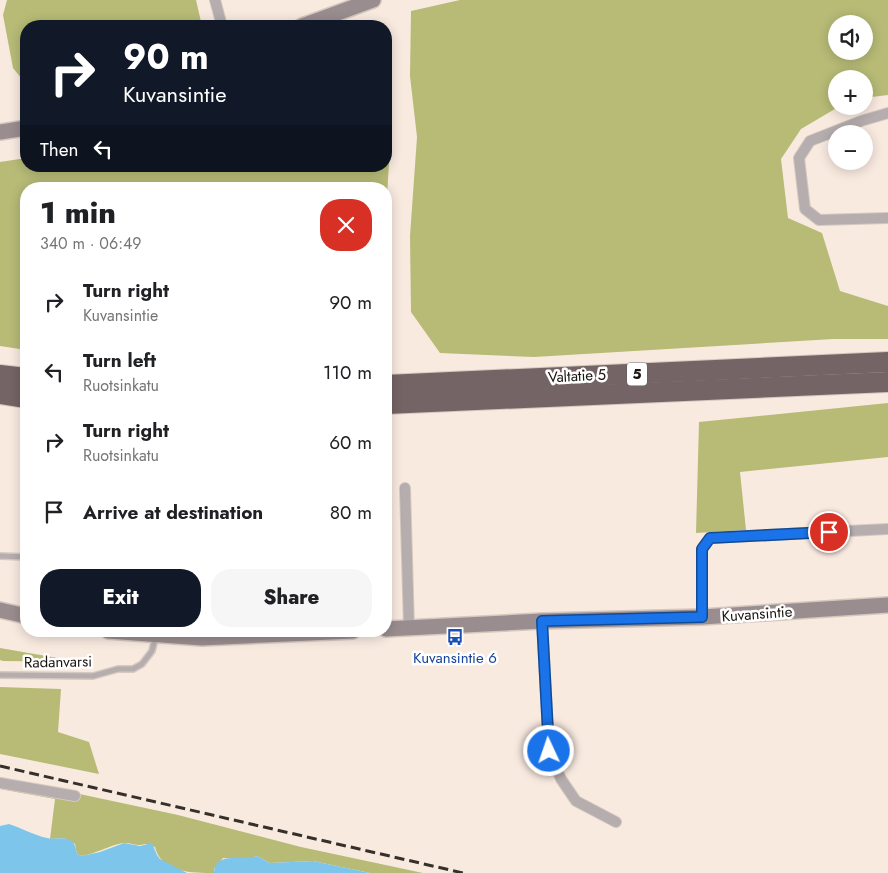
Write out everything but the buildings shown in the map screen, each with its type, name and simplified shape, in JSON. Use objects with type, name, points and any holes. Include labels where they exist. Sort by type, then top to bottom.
[{"type":"highway","name":"Valtatie 5","points":[[392,384],[888,362]]},
{"type":"highway","points":[[0,375],[20,377]]},
{"type":"highway","name":"Valtatie 5","points":[[392,404],[888,382]]},
{"type":"highway","points":[[0,394],[20,397]]},
{"type":"street","points":[[215,0],[220,20]]},
{"type":"street","points":[[318,20],[373,0]]},
{"type":"street","points":[[888,113],[861,121],[810,142],[799,158],[805,209],[819,220],[888,218]]},
{"type":"street","points":[[0,132],[20,129]]},
{"type":"street","points":[[405,488],[408,628]]},
{"type":"street","points":[[702,617],[702,549],[710,538],[888,529]]},
{"type":"street","name":"Kuvansintie","points":[[392,629],[542,621],[702,617],[888,605]]},
{"type":"street","points":[[0,610],[20,615]]},
{"type":"street","points":[[542,621],[549,751],[561,779],[576,801],[616,822]]},
{"type":"street","points":[[187,637],[216,637]]},
{"type":"street","points":[[0,783],[75,796]]},
{"type":"lane","points":[[0,556],[20,557]]},
{"type":"lane","name":"Radanvarsi","points":[[0,675],[93,676],[118,669],[133,668],[142,664],[152,651],[156,637]]},
{"type":"green space","points":[[7,0],[196,0],[201,20],[20,20],[20,77],[13,68],[3,15]]},
{"type":"green space","points":[[460,0],[888,0],[888,95],[873,97],[873,70],[828,70],[828,113],[801,129],[781,159],[788,218],[822,233],[840,291],[888,306],[888,339],[833,339],[534,357],[440,353],[411,312],[410,236],[417,137],[410,76],[411,11]]},
{"type":"green space","points":[[20,159],[20,172],[388,172],[388,182],[20,182],[20,349],[0,346],[0,162]]},
{"type":"green space","points":[[888,403],[888,457],[740,472],[746,530],[696,533],[699,422]]},
{"type":"green space","points":[[0,648],[81,662],[3,661],[0,660]]},
{"type":"green space","points":[[0,687],[61,689],[58,732],[89,742],[99,774],[0,754]]},
{"type":"green space","points":[[0,777],[178,815],[301,847],[423,873],[370,873],[313,861],[270,863],[257,856],[248,859],[223,858],[214,869],[214,873],[197,873],[171,867],[158,856],[155,847],[145,844],[125,843],[82,856],[77,854],[75,844],[64,838],[50,839],[55,799],[0,789]]},
{"type":"water","points":[[9,824],[42,837],[70,840],[76,848],[77,854],[82,856],[100,852],[124,843],[140,846],[152,843],[160,859],[187,873],[0,873],[0,826]]},
{"type":"water","points":[[257,856],[270,863],[313,861],[370,873],[214,873],[215,866],[224,859]]},
{"type":"railway","points":[[0,766],[463,873]]},
{"type":"place","name":"Kuvansintie 6","points":[[455,637]]},
{"type":"route","points":[[549,751],[542,621],[702,617],[702,549],[710,538],[829,532]]}]
